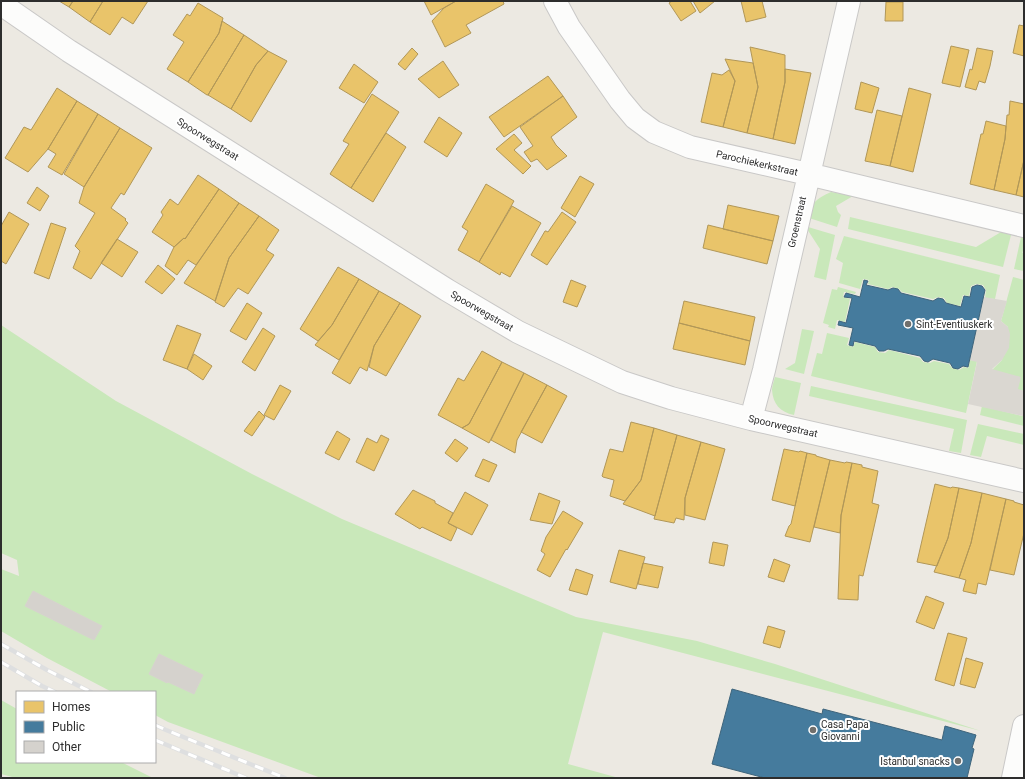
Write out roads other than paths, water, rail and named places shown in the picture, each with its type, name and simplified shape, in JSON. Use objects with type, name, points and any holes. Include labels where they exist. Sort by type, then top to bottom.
[{"type":"street","name":"Parochiekerkstraat","points":[[555,1],[569,27],[620,100],[635,118],[654,132],[690,147],[1024,226]]},
{"type":"street","name":"Groenstraat","points":[[751,419],[764,370],[849,1]]},
{"type":"street","name":"Spoorwegstraat","points":[[1,4],[82,60],[447,290],[518,332],[622,382],[671,398],[751,419],[1024,481]]},
{"type":"street","points":[[1013,778],[1024,726]]},
{"type":"railway","points":[[1,644],[47,670],[89,691]]},
{"type":"railway","points":[[1,662],[53,691]]},
{"type":"railway","points":[[156,725],[285,778]]},
{"type":"railway","points":[[156,740],[246,778]]},
{"type":"place","name":"Sint-Eventiuskerk","points":[[908,324]]},
{"type":"place","name":"Casa Papa Giovanni","points":[[813,730]]},
{"type":"place","name":"Istanbul snacks","points":[[958,761]]}]
